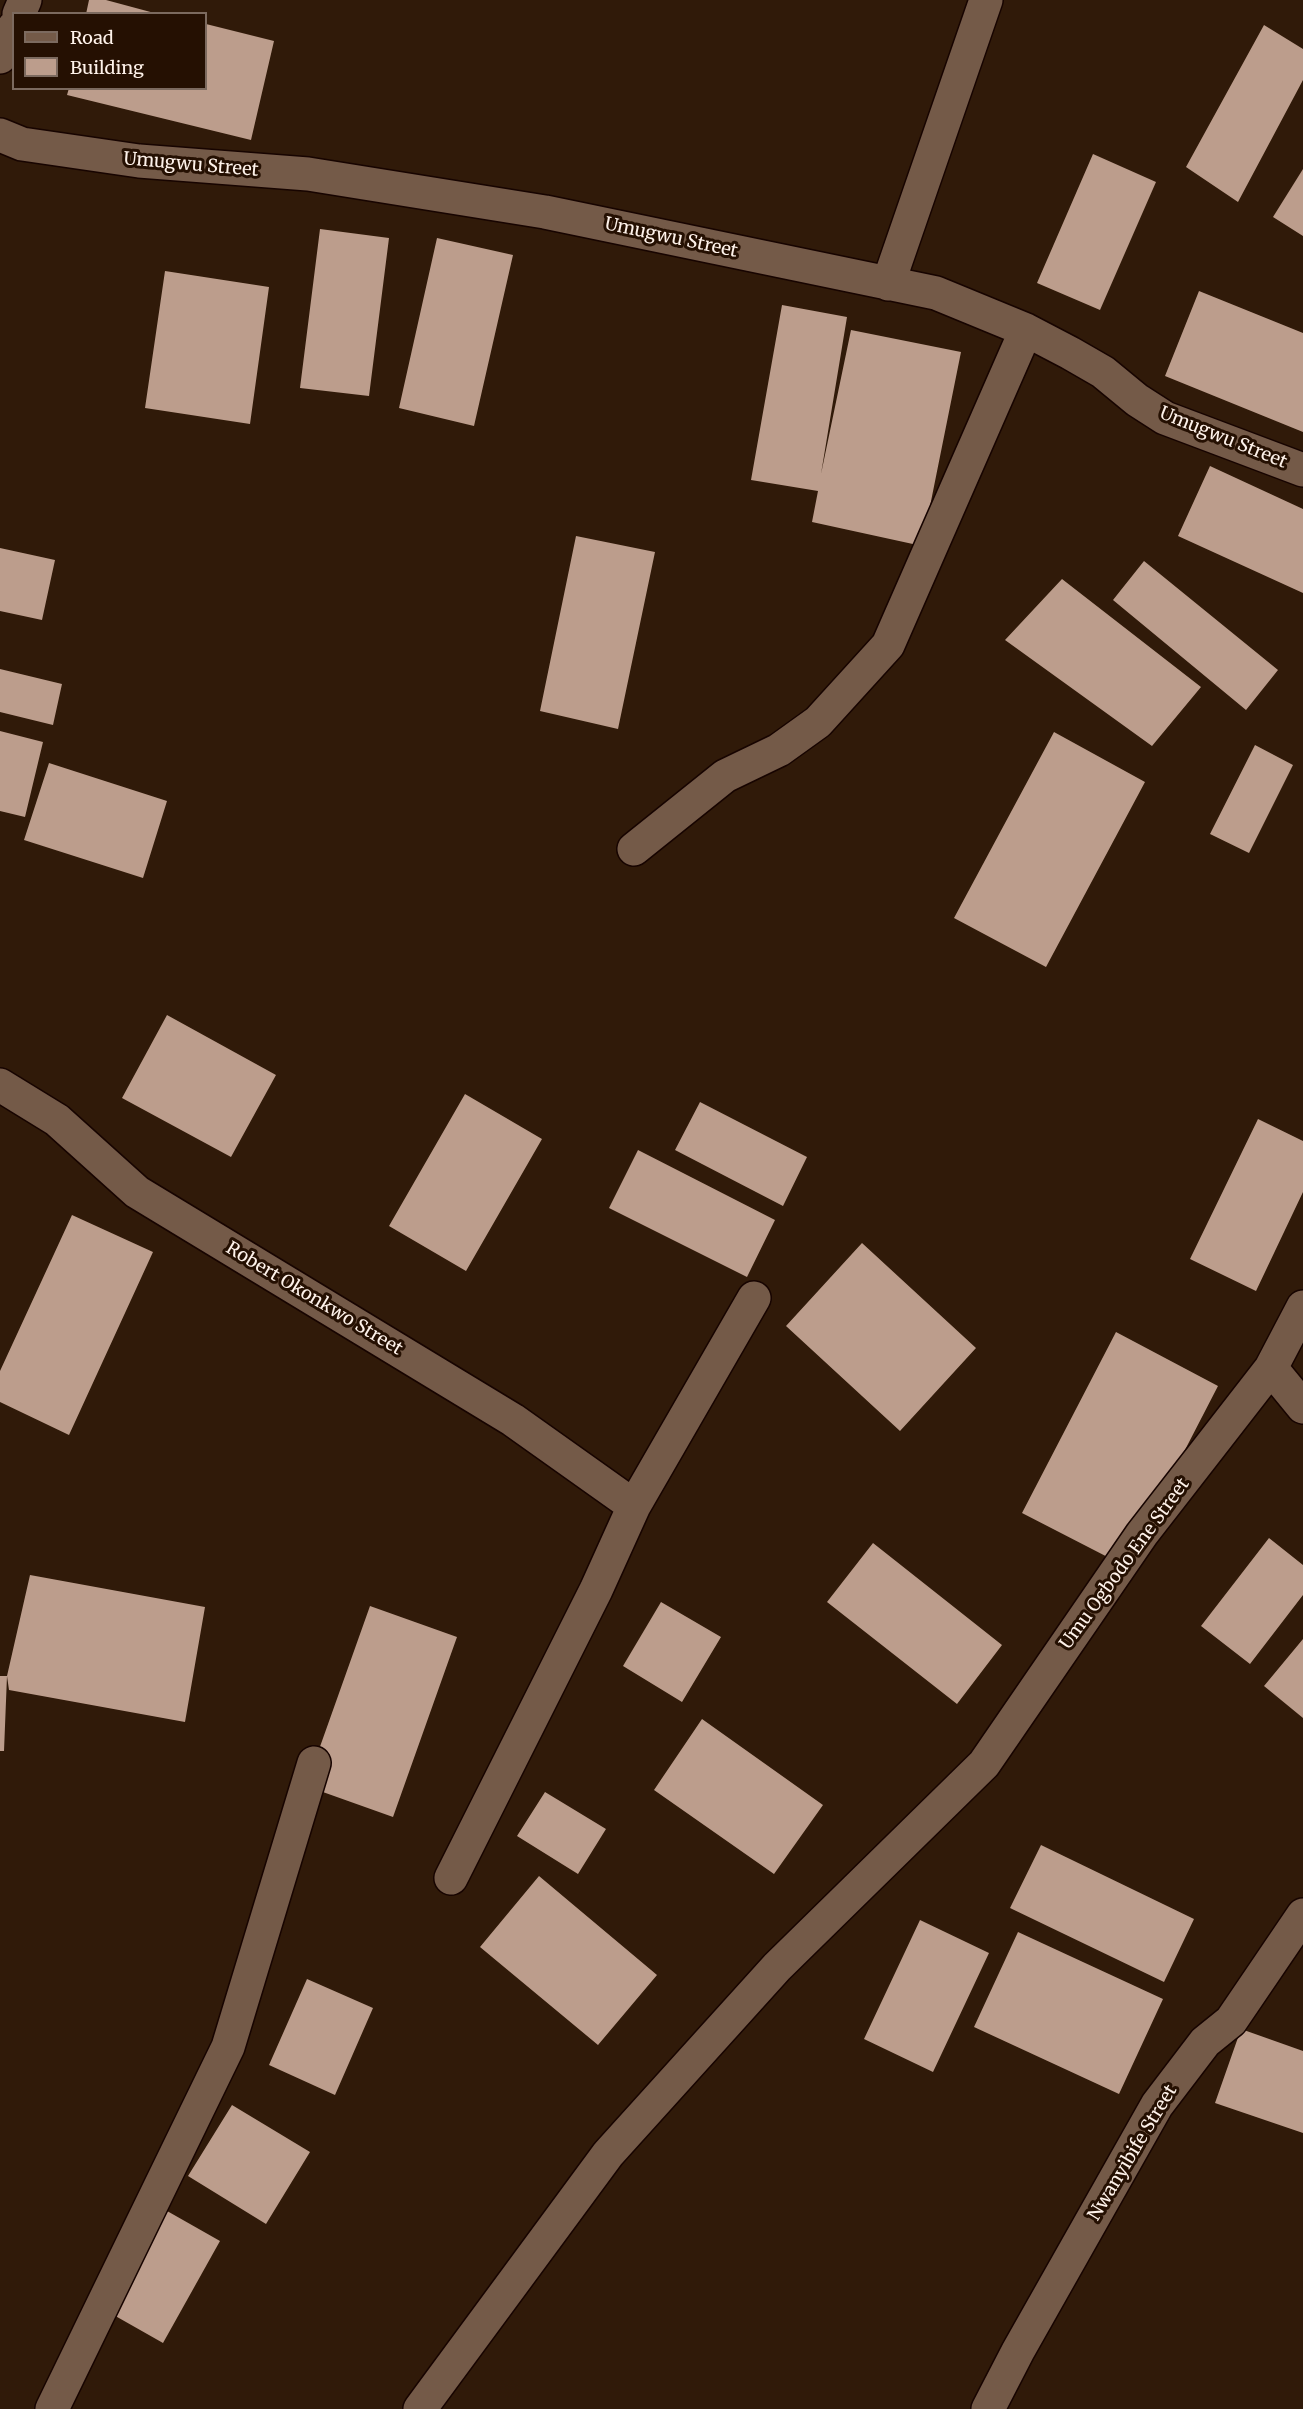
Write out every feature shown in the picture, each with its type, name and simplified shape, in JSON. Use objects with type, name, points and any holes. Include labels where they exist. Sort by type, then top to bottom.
[{"type":"street","points":[[888,284],[986,0]]},
{"type":"street","points":[[0,57],[12,31]]},
{"type":"street","name":"Umugwu Street","points":[[0,135],[22,144],[139,161],[308,174],[545,212],[936,293],[1026,330],[1103,372],[1137,400],[1165,418],[1303,470]]},
{"type":"street","points":[[634,849],[725,776],[779,750],[818,722],[888,645],[1026,330]]},
{"type":"street","name":"Robert Okonkwo Street","points":[[0,1085],[57,1120],[137,1192],[513,1420],[634,1506]]},
{"type":"street","points":[[451,1878],[596,1590],[634,1506],[754,1298]]},
{"type":"street","points":[[1303,1308],[1271,1368],[1303,1407]]},
{"type":"street","name":"Umu Ogbodo Ene Street","points":[[420,2409],[608,2154],[777,1966],[984,1764],[1143,1534],[1271,1368]]},
{"type":"street","points":[[52,2409],[228,2047],[314,1763]]},
{"type":"street","name":"Nwanyibife Street","points":[[988,2409],[1018,2351],[1157,2105],[1205,2042],[1231,2021],[1303,1915]]},
{"type":"building","points":[[89,0],[106,0],[151,12],[86,12]]},
{"type":"building","points":[[207,24],[274,41],[251,140],[67,95],[68,90],[207,90]]},
{"type":"building","points":[[1264,25],[1303,49],[1303,80],[1238,202],[1186,167]]},
{"type":"building","points":[[1093,154],[1156,182],[1100,310],[1037,283]]},
{"type":"building","points":[[1303,169],[1303,236],[1273,217]]},
{"type":"building","points":[[320,229],[389,238],[369,396],[300,388]]},
{"type":"building","points":[[437,238],[513,255],[474,426],[399,408]]},
{"type":"building","points":[[165,271],[269,287],[250,424],[145,408]]},
{"type":"building","points":[[1199,291],[1303,333],[1303,432],[1165,376]]},
{"type":"building","points":[[782,305],[847,317],[821,474],[851,330],[961,352],[922,546],[812,522],[818,491],[751,480]]},
{"type":"building","points":[[1210,466],[1303,509],[1303,593],[1178,536]]},
{"type":"building","points":[[576,536],[655,552],[618,729],[540,711]]},
{"type":"building","points":[[0,548],[55,560],[42,620],[0,611]]},
{"type":"building","points":[[1144,561],[1278,670],[1246,710],[1113,600]]},
{"type":"building","points":[[1062,579],[1201,687],[1152,746],[1005,640]]},
{"type":"building","points":[[0,669],[62,684],[53,725],[0,712]]},
{"type":"building","points":[[0,731],[43,742],[25,817],[0,811]]},
{"type":"building","points":[[1054,732],[1145,782],[1046,967],[954,918]]},
{"type":"building","points":[[1255,745],[1293,765],[1249,853],[1210,834]]},
{"type":"building","points":[[49,763],[167,801],[143,878],[24,840]]},
{"type":"building","points":[[167,1015],[276,1075],[231,1157],[122,1098]]},
{"type":"building","points":[[465,1094],[542,1139],[466,1271],[389,1226]]},
{"type":"building","points":[[700,1102],[807,1157],[783,1206],[675,1150]]},
{"type":"building","points":[[1258,1119],[1303,1141],[1303,1192],[1256,1291],[1190,1259]]},
{"type":"building","points":[[638,1150],[775,1220],[747,1277],[609,1208]]},
{"type":"building","points":[[72,1215],[153,1252],[69,1435],[0,1402],[0,1371]]},
{"type":"building","points":[[862,1243],[976,1348],[900,1431],[786,1326]]},
{"type":"building","points":[[1116,1332],[1218,1386],[1125,1566],[1022,1513]]},
{"type":"building","points":[[1269,1538],[1303,1565],[1303,1595],[1250,1664],[1201,1626]]},
{"type":"building","points":[[873,1543],[1002,1645],[957,1704],[827,1602]]},
{"type":"building","points":[[30,1575],[205,1607],[185,1722],[9,1690],[7,1676]]},
{"type":"building","points":[[661,1602],[721,1637],[682,1702],[623,1666]]},
{"type":"building","points":[[370,1606],[457,1637],[393,1817],[306,1786]]},
{"type":"building","points":[[1303,1639],[1303,1718],[1264,1686]]},
{"type":"building","points":[[0,1676],[7,1676],[4,1751],[0,1751]]},
{"type":"building","points":[[702,1719],[823,1805],[774,1874],[654,1790]]},
{"type":"building","points":[[545,1792],[606,1829],[578,1874],[517,1836]]},
{"type":"building","points":[[1041,1845],[1194,1919],[1164,1982],[1010,1908]]},
{"type":"building","points":[[539,1876],[657,1975],[598,2045],[480,1947]]},
{"type":"building","points":[[920,1920],[989,1953],[933,2072],[864,2039]]},
{"type":"building","points":[[1018,1932],[1163,1999],[1119,2094],[974,2027]]},
{"type":"building","points":[[307,1979],[373,2008],[335,2095],[269,2065]]},
{"type":"building","points":[[1241,2029],[1303,2051],[1303,2133],[1215,2103]]},
{"type":"building","points":[[232,2105],[310,2152],[266,2224],[188,2176]]},
{"type":"building","points":[[153,2203],[220,2241],[163,2343],[96,2305]]}]
